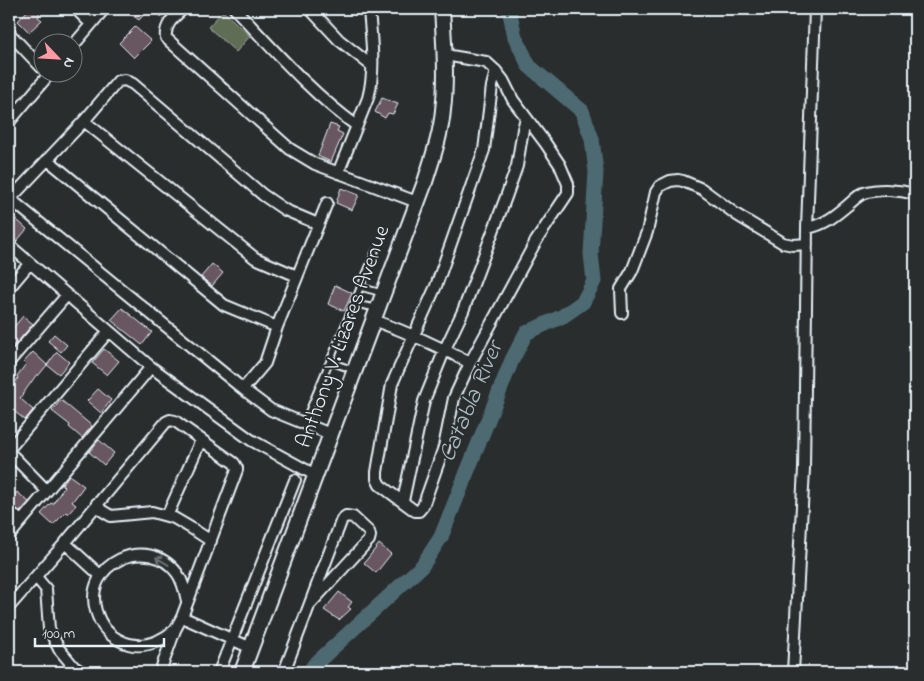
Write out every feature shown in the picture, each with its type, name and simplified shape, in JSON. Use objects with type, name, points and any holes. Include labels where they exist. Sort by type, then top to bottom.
[{"type":"main road","name":"Anthony V. Lizares Avenue","points":[[242,672],[425,182],[439,136],[443,110],[444,55],[442,9]]},
{"type":"street","points":[[76,9],[91,24]]},
{"type":"street","points":[[82,35],[104,9]]},
{"type":"street","points":[[183,9],[169,22],[165,31],[166,38],[290,149],[315,164],[417,202]]},
{"type":"street","points":[[235,9],[306,84],[335,110],[357,126]]},
{"type":"street","points":[[310,9],[340,40],[372,66]]},
{"type":"street","points":[[338,173],[371,86],[372,66],[369,9]]},
{"type":"street","points":[[793,672],[804,469],[807,228],[815,9]]},
{"type":"street","points":[[9,33],[32,57]]},
{"type":"street","points":[[444,55],[486,62],[496,71],[513,100],[560,165],[568,184],[568,193],[532,248],[470,363],[454,398],[444,447],[423,506],[418,511],[415,511],[380,485],[376,479],[392,384],[436,286],[484,150],[492,86],[496,71]]},
{"type":"street","points":[[318,224],[285,210],[263,195],[128,81],[118,81],[84,121],[13,196],[14,202],[243,389],[271,410],[330,434]]},
{"type":"street","points":[[9,122],[39,82]]},
{"type":"street","points":[[403,501],[424,402],[445,349],[464,311],[517,166],[526,118]]},
{"type":"street","points":[[84,121],[255,258],[297,276]]},
{"type":"street","points":[[48,160],[224,305],[277,327]]},
{"type":"street","points":[[622,313],[622,289],[632,271],[647,232],[656,192],[660,186],[670,181],[683,181],[702,189],[738,215],[783,243],[792,245],[807,244]]},
{"type":"street","points":[[807,228],[829,220],[864,193],[903,191],[915,194]]},
{"type":"street","points":[[243,389],[265,364],[277,327],[327,202]]},
{"type":"street","points":[[9,245],[151,366],[251,440],[315,475]]},
{"type":"street","points":[[9,288],[30,263]]},
{"type":"street","points":[[9,362],[67,294]]},
{"type":"street","points":[[375,314],[470,363]]},
{"type":"street","points":[[47,491],[9,450],[109,331]]},
{"type":"street","points":[[9,536],[151,366]]},
{"type":"street","points":[[9,607],[166,422],[170,420],[175,421],[234,463],[238,468],[160,672]]},
{"type":"street","points":[[167,516],[201,440]]},
{"type":"street","points":[[219,672],[295,480]]},
{"type":"street","points":[[97,503],[101,510],[111,516],[152,512],[174,518],[211,542]]},
{"type":"street","points":[[9,511],[21,521]]},
{"type":"street","points":[[284,672],[342,519],[350,516],[369,532],[369,540],[311,603]]},
{"type":"street","points":[[65,543],[101,576]]},
{"type":"street","points":[[175,630],[164,639],[150,644],[135,645],[120,641],[108,633],[99,620],[94,606],[95,590],[101,576],[111,565],[124,557],[138,554],[153,556],[166,562],[177,573],[184,586],[187,601]]},
{"type":"street","points":[[36,577],[46,589],[49,629],[59,649],[74,667],[82,672]]},
{"type":"street","points":[[182,617],[251,648]]},
{"type":"lane","points":[[304,424],[375,252]]},
{"type":"lane","points":[[360,288],[383,293]]},
{"type":"lane","points":[[354,304],[375,314]]},
{"type":"lane","points":[[330,362],[354,370]]},
{"type":"green space","points":[[223,11],[250,36],[236,52],[208,27]]},
{"type":"building","points":[[29,9],[35,9],[40,14],[38,17],[42,20],[29,32],[18,21]]},
{"type":"building","points":[[124,9],[149,9],[139,20]]},
{"type":"building","points":[[151,9],[169,9],[160,18]]},
{"type":"building","points":[[135,27],[151,41],[134,58],[119,43]]},
{"type":"building","points":[[382,98],[398,104],[393,114],[388,113],[385,118],[375,112]]},
{"type":"building","points":[[330,124],[339,127],[337,131],[343,134],[331,162],[318,156]]},
{"type":"building","points":[[341,188],[359,195],[352,210],[336,203]]},
{"type":"building","points":[[9,213],[27,229],[16,242],[9,236]]},
{"type":"building","points":[[212,264],[223,273],[212,286],[201,277]]},
{"type":"building","points":[[335,285],[352,293],[344,311],[328,304]]},
{"type":"building","points":[[122,308],[152,332],[142,345],[111,320]]},
{"type":"building","points":[[23,316],[33,324],[14,346],[9,341],[9,333]]},
{"type":"building","points":[[54,334],[67,345],[61,352],[48,341]]},
{"type":"building","points":[[104,349],[119,361],[107,375],[92,363]]},
{"type":"building","points":[[33,352],[47,365],[38,376],[37,374],[20,398],[33,410],[25,420],[9,407],[9,393],[18,378],[17,376],[26,364],[24,362]]},
{"type":"building","points":[[57,352],[69,362],[59,374],[47,365]]},
{"type":"building","points":[[98,389],[111,400],[101,413],[87,401]]},
{"type":"building","points":[[61,400],[92,426],[82,438],[69,427],[70,425],[52,411]]},
{"type":"building","points":[[99,440],[114,453],[104,465],[89,452]]},
{"type":"building","points":[[69,475],[84,486],[72,502],[76,505],[68,514],[66,512],[53,525],[41,514],[51,503],[53,504]]},
{"type":"building","points":[[17,492],[29,502],[20,512],[9,504]]},
{"type":"building","points":[[379,544],[391,554],[376,573],[364,563]]},
{"type":"building","points":[[339,592],[352,602],[348,607],[351,609],[339,620],[324,610]]},
{"type":"waterway","name":"Catabla River","points":[[309,672],[314,665],[422,566],[441,537],[512,360],[526,333],[563,316],[583,302],[594,281],[591,254],[596,172],[592,139],[582,111],[529,66],[515,37],[509,9]]}]
